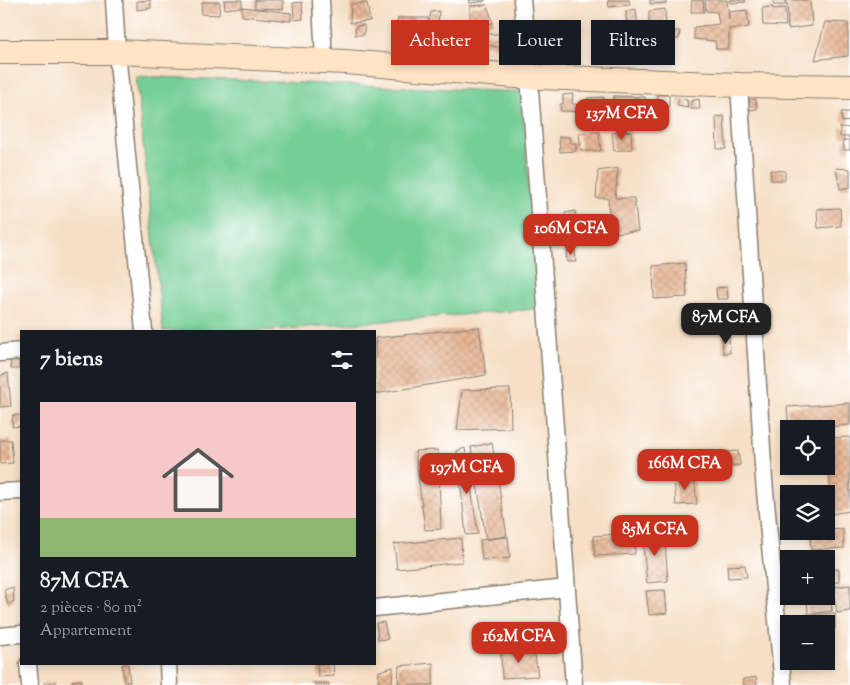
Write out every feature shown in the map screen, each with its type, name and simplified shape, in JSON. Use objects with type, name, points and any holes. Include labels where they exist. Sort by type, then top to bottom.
[{"type":"main road","points":[[0,52],[117,52],[324,61],[529,76],[740,85],[850,87]]},
{"type":"street","points":[[114,0],[117,52],[144,330]]},
{"type":"street","points":[[321,0],[324,61]]},
{"type":"street","points":[[522,0],[574,685]]},
{"type":"street","points":[[740,85],[764,480],[783,685]]},
{"type":"street","points":[[0,353],[20,351]]},
{"type":"street","points":[[0,492],[20,491]]},
{"type":"street","points":[[376,608],[567,588]]},
{"type":"street","points":[[0,636],[20,634]]},
{"type":"street","points":[[28,665],[30,685]]},
{"type":"street","points":[[168,665],[169,685]]},
{"type":"green space","points":[[136,76],[522,92],[537,309],[271,330],[163,330]]},
{"type":"building","points":[[150,0],[151,8],[137,10],[137,1]]},
{"type":"building","points":[[224,0],[242,0],[242,7],[225,9]]},
{"type":"building","points":[[255,0],[283,0],[283,9],[255,8]]},
{"type":"building","points":[[469,0],[485,0],[485,1],[470,3]]},
{"type":"building","points":[[608,0],[629,0],[630,5],[609,7]]},
{"type":"building","points":[[650,0],[666,0],[666,3],[650,4]]},
{"type":"building","points":[[692,0],[703,0],[704,12],[691,12]]},
{"type":"building","points":[[705,0],[727,0],[729,20],[729,12],[747,10],[749,27],[729,29],[729,49],[716,49],[715,41],[694,39],[694,27],[719,24],[717,12],[706,11]]},
{"type":"building","points":[[729,0],[745,0],[746,2],[730,3]]},
{"type":"building","points":[[773,0],[784,0],[786,5],[774,5]]},
{"type":"building","points":[[787,0],[810,0],[812,26],[788,29]]},
{"type":"building","points":[[202,2],[220,2],[219,15],[201,14]]},
{"type":"building","points":[[302,2],[303,19],[294,20],[293,3]]},
{"type":"building","points":[[367,3],[370,21],[350,23],[351,4]]},
{"type":"building","points":[[487,5],[493,23],[489,24],[489,20],[470,20],[470,6]]},
{"type":"building","points":[[242,7],[291,13],[291,21],[242,16]]},
{"type":"building","points":[[773,7],[773,9],[785,8],[786,26],[763,25],[762,8]]},
{"type":"building","points":[[636,9],[637,20],[626,20],[626,11]]},
{"type":"building","points":[[665,9],[666,20],[649,20],[649,11]]},
{"type":"building","points":[[439,11],[438,20],[430,20],[431,12]]},
{"type":"building","points":[[398,18],[428,18],[428,20],[398,20]]},
{"type":"building","points":[[825,22],[848,23],[848,56],[815,60]]},
{"type":"building","points":[[364,25],[364,35],[355,35],[356,26]]},
{"type":"building","points":[[675,31],[680,31],[679,39],[675,39]]},
{"type":"building","points":[[489,34],[499,34],[499,47],[489,45]]},
{"type":"building","points":[[573,94],[572,104],[587,105],[587,98],[604,97],[603,105],[613,105],[614,96],[645,97],[645,108],[628,106],[628,114],[561,111],[560,104],[563,104],[563,95]]},
{"type":"building","points":[[658,95],[669,95],[669,107],[656,106]]},
{"type":"building","points":[[679,98],[687,100],[688,108],[677,106]]},
{"type":"building","points":[[699,99],[700,109],[691,109],[691,101]]},
{"type":"building","points":[[756,99],[757,109],[750,110],[749,100]]},
{"type":"building","points":[[638,111],[646,111],[644,126],[637,126]]},
{"type":"building","points":[[841,112],[850,112],[850,121],[842,122]]},
{"type":"building","points":[[724,116],[726,149],[717,149],[716,117]]},
{"type":"building","points":[[616,121],[624,121],[625,129],[618,130]]},
{"type":"building","points":[[840,127],[850,128],[850,137],[840,137]]},
{"type":"building","points":[[631,131],[632,149],[614,151],[612,133]]},
{"type":"building","points":[[599,132],[601,151],[581,151],[579,133]]},
{"type":"building","points":[[559,137],[569,137],[570,143],[576,143],[576,151],[560,152]]},
{"type":"building","points":[[843,140],[850,140],[850,150],[844,150]]},
{"type":"building","points":[[618,168],[615,198],[634,198],[638,231],[611,233],[608,198],[596,198],[598,171]]},
{"type":"building","points":[[836,168],[850,169],[850,187],[840,189]]},
{"type":"building","points":[[770,170],[785,171],[785,180],[771,180]]},
{"type":"building","points":[[840,208],[841,226],[818,228],[817,209]]},
{"type":"building","points":[[575,211],[576,234],[566,236],[565,213]]},
{"type":"building","points":[[575,250],[576,262],[567,262],[566,252]]},
{"type":"building","points":[[685,263],[687,297],[654,299],[653,266]]},
{"type":"building","points":[[727,287],[728,299],[717,299],[716,288]]},
{"type":"building","points":[[479,327],[486,375],[376,394],[376,338]]},
{"type":"building","points":[[729,336],[730,353],[723,353],[722,337]]},
{"type":"building","points":[[10,356],[20,356],[20,361],[18,361],[19,369],[11,369]]},
{"type":"building","points":[[8,373],[11,406],[0,407],[0,376]]},
{"type":"building","points":[[510,389],[511,428],[457,430],[462,390]]},
{"type":"building","points":[[850,403],[850,425],[835,426],[835,420],[788,420],[787,407]]},
{"type":"building","points":[[13,415],[20,415],[20,426],[12,427]]},
{"type":"building","points":[[850,437],[850,511],[835,513],[835,485],[830,485],[830,475],[835,475],[835,438]]},
{"type":"building","points":[[0,440],[11,440],[13,463],[0,464]]},
{"type":"building","points":[[492,443],[507,536],[486,539],[471,447]]},
{"type":"building","points":[[465,448],[478,534],[466,535],[457,451]]},
{"type":"building","points":[[438,450],[441,529],[425,530],[415,451]]},
{"type":"building","points":[[738,451],[740,465],[725,466],[724,452]]},
{"type":"building","points":[[681,453],[682,469],[665,471],[664,455]]},
{"type":"building","points":[[694,476],[697,504],[676,505],[674,477]]},
{"type":"building","points":[[835,529],[843,529],[844,548],[811,550],[810,540],[835,540]]},
{"type":"building","points":[[664,531],[668,581],[647,583],[642,534]]},
{"type":"building","points":[[634,533],[635,554],[595,556],[593,536]]},
{"type":"building","points":[[508,537],[510,558],[482,560],[480,540]]},
{"type":"building","points":[[461,538],[462,562],[397,569],[394,544]]},
{"type":"building","points":[[745,565],[747,577],[728,578],[727,566]]},
{"type":"building","points":[[835,569],[839,569],[839,582],[835,582]]},
{"type":"building","points":[[850,585],[850,611],[837,613],[835,587]]},
{"type":"building","points":[[13,587],[14,601],[8,605],[4,590]]},
{"type":"building","points":[[665,590],[667,613],[649,615],[646,591]]},
{"type":"building","points":[[808,605],[832,605],[832,611],[808,614]]},
{"type":"building","points":[[835,613],[835,615],[812,615]]},
{"type":"building","points":[[384,622],[388,639],[378,640],[376,623]]},
{"type":"building","points":[[534,648],[538,676],[502,678],[501,652]]},
{"type":"building","points":[[433,663],[433,685],[398,685],[399,666]]},
{"type":"building","points":[[122,665],[128,665],[130,682],[124,682]]},
{"type":"building","points":[[317,665],[333,665],[334,676],[318,677]]},
{"type":"building","points":[[393,667],[392,685],[378,685],[379,671]]},
{"type":"building","points":[[756,677],[757,685],[743,685],[743,679]]},
{"type":"building","points":[[82,680],[82,685],[71,685],[72,681]]},
{"type":"building","points":[[56,682],[56,685],[44,685],[44,683]]},
{"type":"building","points":[[314,683],[329,683],[329,685],[315,685]]}]
